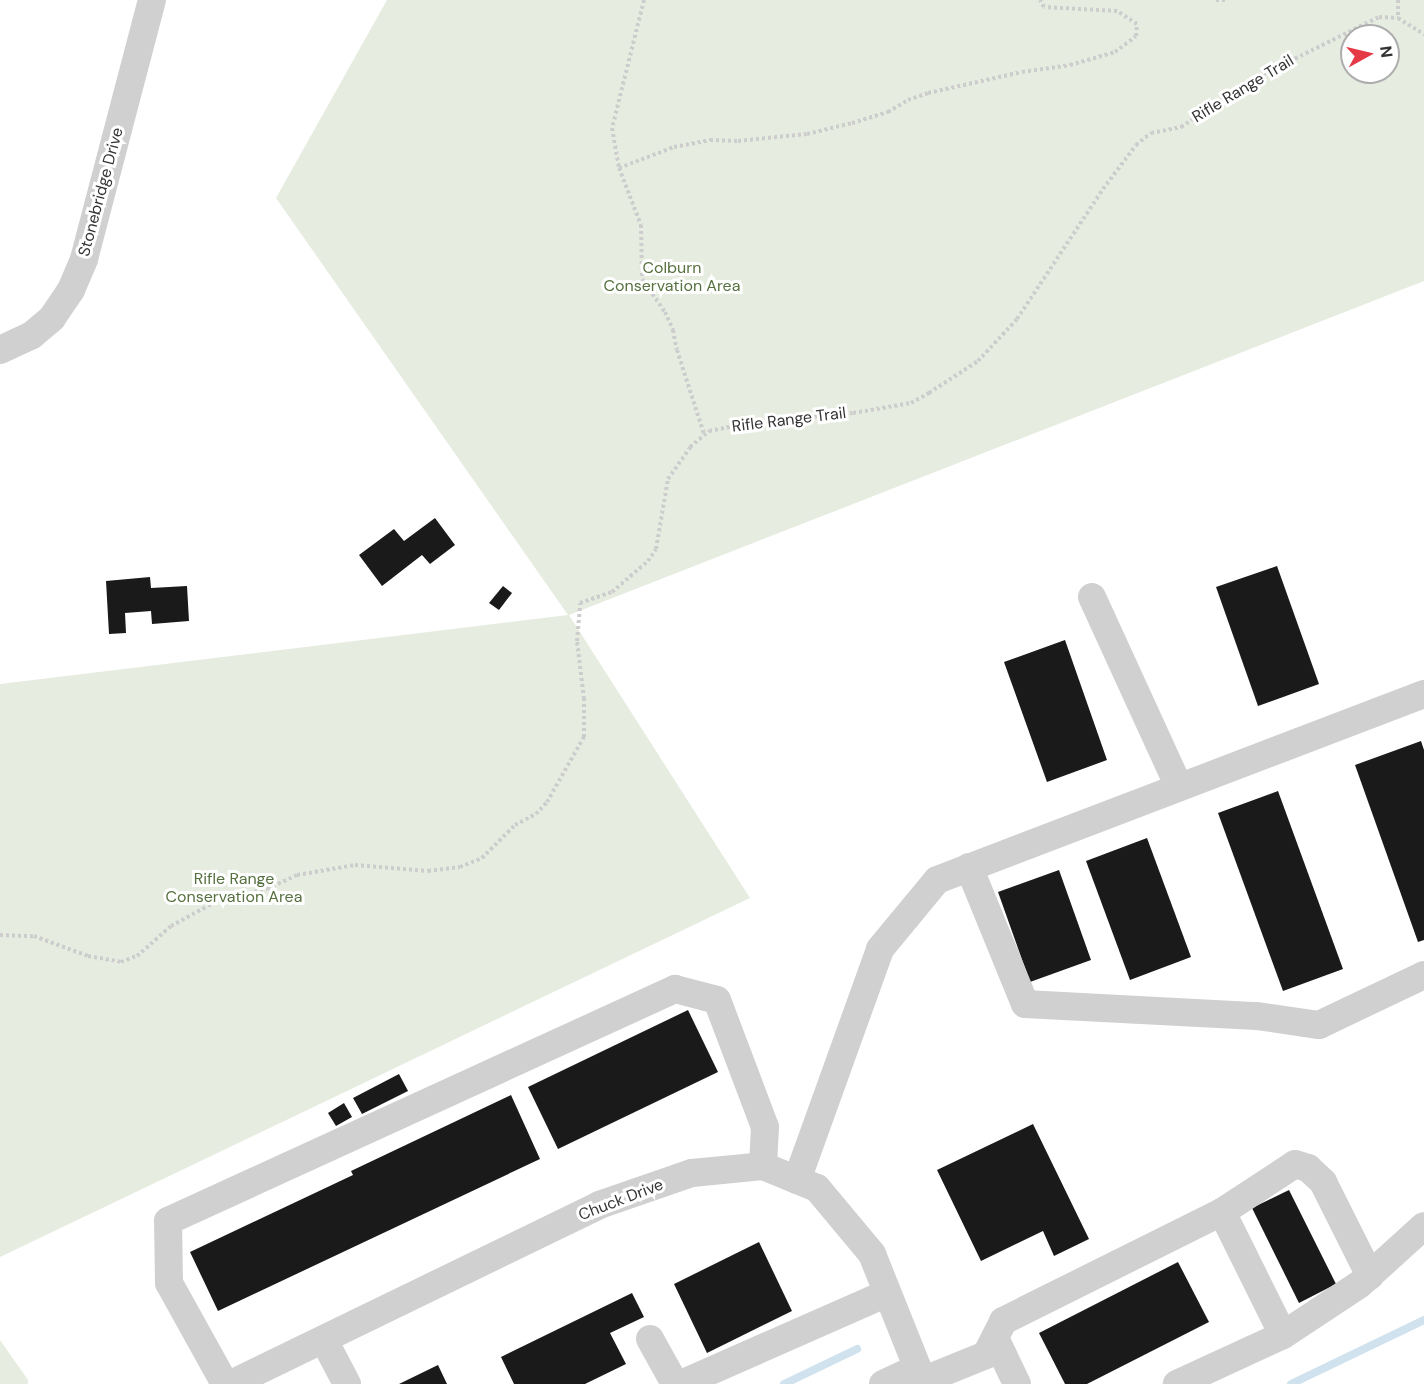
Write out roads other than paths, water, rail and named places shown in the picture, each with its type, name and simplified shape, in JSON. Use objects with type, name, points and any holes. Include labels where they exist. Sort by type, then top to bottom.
[{"type":"street","name":"Stonebridge Drive","points":[[0,350],[32,335],[52,318],[71,290],[84,259],[152,0]]},
{"type":"street","points":[[1092,597],[1179,787]]},
{"type":"street","points":[[797,1180],[880,949],[937,880],[1424,694]]},
{"type":"street","points":[[969,867],[1025,1004],[1257,1016],[1319,1025],[1424,975]]},
{"type":"street","points":[[225,1384],[168,1283],[168,1221],[675,989],[717,1000],[765,1127],[763,1166]]},
{"type":"street","points":[[883,1384],[921,1378],[986,1355],[1003,1321],[1221,1212],[1295,1164],[1308,1168],[1323,1182],[1370,1276]]},
{"type":"street","name":"Chuck Drive","points":[[231,1384],[599,1205],[692,1173],[763,1166],[817,1188],[872,1254],[921,1378]]},
{"type":"street","points":[[1221,1212],[1283,1335]]},
{"type":"street","points":[[1178,1384],[1283,1335],[1370,1276],[1424,1226]]},
{"type":"street","points":[[681,1384],[887,1293]]},
{"type":"street","points":[[995,1338],[1017,1384]]},
{"type":"street","points":[[650,1339],[675,1384]]},
{"type":"street","points":[[324,1340],[347,1384]]},
{"type":"waterway","points":[[1291,1384],[1424,1320]]},
{"type":"waterway","points":[[784,1384],[857,1349]]},
{"type":"park label","name":"Colburn Conservation Area","points":[[672,277]]},
{"type":"park label","name":"Rifle Range Conservation Area","points":[[234,888]]}]
